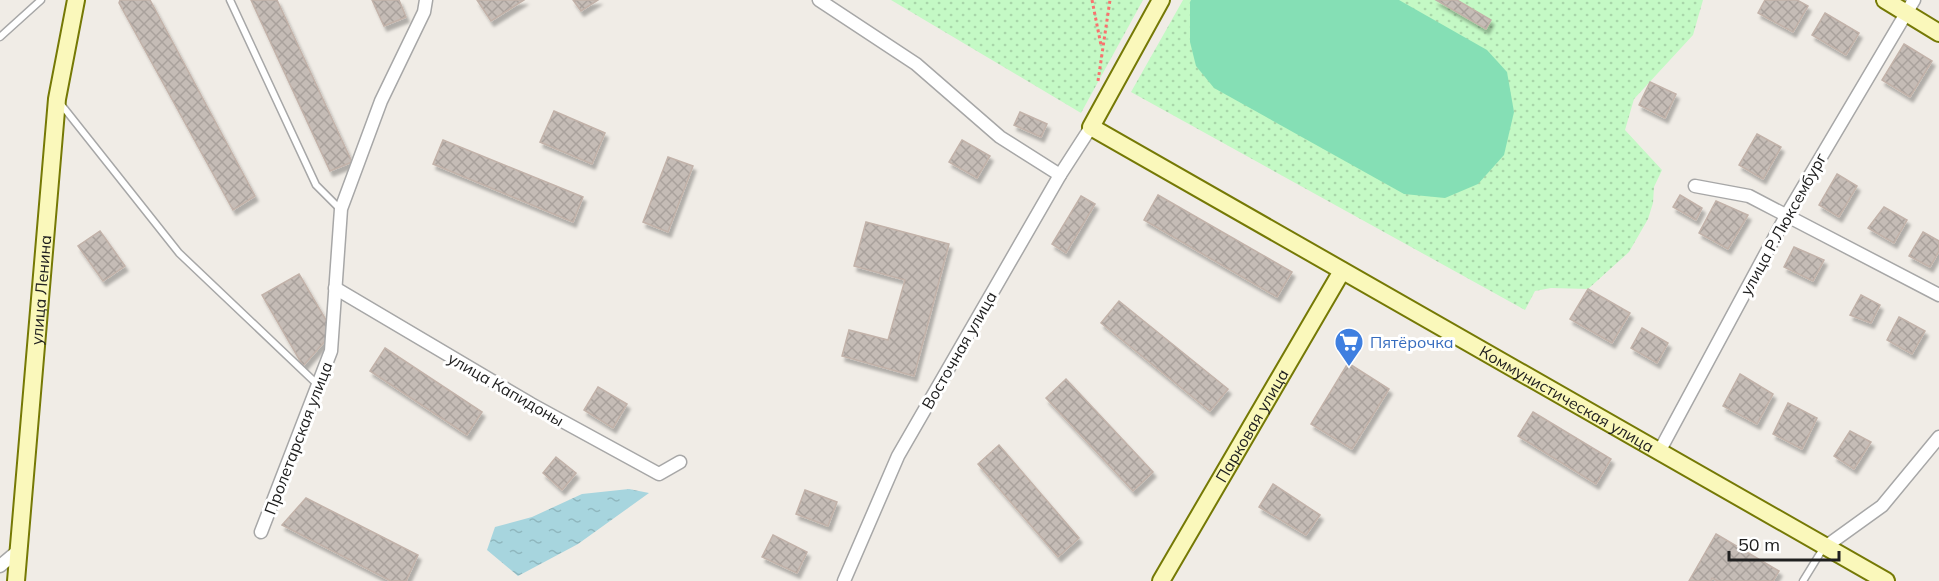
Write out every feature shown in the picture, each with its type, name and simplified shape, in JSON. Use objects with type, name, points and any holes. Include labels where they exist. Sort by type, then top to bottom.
[{"type":"street","name":"улица Ленина","points":[[16,581],[57,99],[76,0]]},
{"type":"street","name":"Пролетарская улица","points":[[261,532],[332,351],[341,209],[381,101],[424,12],[426,0]]},
{"type":"street","points":[[819,0],[916,64],[1000,137],[1060,175]]},
{"type":"street","points":[[1091,127],[1161,0]]},
{"type":"street","points":[[1885,0],[1910,6],[1939,33]]},
{"type":"street","name":"улица Р.Люксембург","points":[[1659,452],[1786,216],[1910,6]]},
{"type":"street","name":"Восточная улица","points":[[844,581],[898,456],[1060,175],[1091,127]]},
{"type":"street","name":"Коммунистическая улица","points":[[1091,127],[1886,581]]},
{"type":"street","points":[[1695,186],[1749,196],[1939,295]]},
{"type":"street","name":"Парковая улица","points":[[1161,581],[1342,271]]},
{"type":"street","name":"улица Капидоны","points":[[335,288],[531,405],[659,474],[680,462]]},
{"type":"street","points":[[1825,547],[1882,506],[1939,437]]},
{"type":"street","points":[[0,566],[19,550]]},
{"type":"lane","points":[[0,37],[41,0]]},
{"type":"lane","points":[[230,0],[316,185],[341,209]]},
{"type":"lane","points":[[57,99],[179,253],[318,385]]},
{"type":"lane","points":[[1803,581],[1825,547]]},
{"type":"path","points":[[1092,0],[1102,48]]},
{"type":"path","points":[[1097,82],[1110,0]]},
{"type":"green space","points":[[891,0],[1143,0],[1081,113]]},
{"type":"green space","points":[[1183,0],[1703,0],[1693,35],[1634,99],[1625,130],[1662,170],[1654,187],[1653,203],[1648,219],[1629,252],[1588,289],[1551,288],[1535,291],[1525,310],[1131,92]]},
{"type":"green space","points":[[1191,0],[1399,0],[1487,50],[1507,72],[1514,112],[1504,155],[1478,184],[1445,198],[1404,194],[1214,88],[1196,66],[1190,42]]},
{"type":"water","points":[[629,489],[649,493],[578,544],[518,576],[487,550],[495,527],[532,517],[582,494]]},
{"type":"building","points":[[120,0],[150,0],[255,196],[233,210],[119,3]]},
{"type":"building","points":[[251,0],[277,0],[352,162],[330,171]]},
{"type":"building","points":[[372,0],[399,0],[406,17],[384,26]]},
{"type":"building","points":[[477,0],[524,0],[491,21]]},
{"type":"building","points":[[573,0],[598,0],[581,11]]},
{"type":"building","points":[[1436,0],[1457,0],[1491,20],[1486,29]]},
{"type":"building","points":[[1765,0],[1797,0],[1808,6],[1793,32],[1758,13]]},
{"type":"building","points":[[1825,13],[1859,33],[1846,55],[1812,35]]},
{"type":"building","points":[[1904,44],[1932,61],[1910,97],[1882,80]]},
{"type":"building","points":[[1650,82],[1676,94],[1665,118],[1639,105]]},
{"type":"building","points":[[554,111],[605,133],[592,164],[540,142]]},
{"type":"building","points":[[1020,112],[1047,124],[1041,137],[1014,125]]},
{"type":"building","points":[[1757,134],[1781,147],[1763,179],[1739,165]]},
{"type":"building","points":[[443,140],[583,197],[573,222],[433,164]]},
{"type":"building","points":[[962,140],[990,156],[977,178],[949,162]]},
{"type":"building","points":[[668,157],[693,166],[668,232],[643,222]]},
{"type":"building","points":[[1837,174],[1857,186],[1839,217],[1819,205]]},
{"type":"building","points":[[1158,195],[1292,272],[1277,297],[1144,220]]},
{"type":"building","points":[[1680,195],[1702,208],[1696,220],[1673,207]]},
{"type":"building","points":[[1081,196],[1095,204],[1066,253],[1052,244]]},
{"type":"building","points":[[1716,201],[1748,215],[1728,249],[1699,233]]},
{"type":"building","points":[[1884,207],[1907,220],[1894,243],[1868,228]]},
{"type":"building","points":[[866,222],[949,244],[914,376],[842,356],[849,330],[888,340],[905,280],[854,266]]},
{"type":"building","points":[[100,231],[125,266],[103,281],[78,246]]},
{"type":"building","points":[[1923,232],[1939,241],[1939,251],[1930,267],[1909,256]]},
{"type":"building","points":[[1794,247],[1824,260],[1813,281],[1784,267]]},
{"type":"building","points":[[299,274],[333,332],[303,366],[262,295]]},
{"type":"building","points":[[1588,289],[1630,313],[1612,343],[1570,319]]},
{"type":"building","points":[[1861,295],[1880,305],[1871,323],[1850,315]]},
{"type":"building","points":[[1119,301],[1228,389],[1210,411],[1101,323]]},
{"type":"building","points":[[1899,317],[1925,331],[1912,354],[1887,340]]},
{"type":"building","points":[[1642,328],[1668,343],[1657,363],[1631,348]]},
{"type":"building","points":[[385,348],[482,412],[467,435],[370,371]]},
{"type":"building","points":[[1348,363],[1389,389],[1352,449],[1311,424]]},
{"type":"building","points":[[1740,374],[1773,394],[1757,424],[1723,406]]},
{"type":"building","points":[[1066,379],[1153,472],[1133,491],[1046,398]]},
{"type":"building","points":[[598,387],[627,404],[613,428],[584,410]]},
{"type":"building","points":[[1788,403],[1817,418],[1802,449],[1773,434]]},
{"type":"building","points":[[1533,412],[1611,459],[1596,484],[1518,436]]},
{"type":"building","points":[[1850,431],[1871,442],[1854,469],[1834,456]]},
{"type":"building","points":[[999,445],[1079,538],[1058,557],[978,464]]},
{"type":"building","points":[[556,457],[576,473],[562,490],[543,473]]},
{"type":"building","points":[[1273,484],[1320,515],[1306,535],[1259,507]]},
{"type":"building","points":[[805,490],[837,502],[828,526],[796,514]]},
{"type":"building","points":[[306,498],[418,555],[406,581],[391,581],[282,525]]},
{"type":"building","points":[[1716,534],[1779,571],[1773,581],[1718,581],[1712,578],[1711,581],[1689,581]]},
{"type":"building","points":[[773,535],[807,552],[797,573],[762,557]]},
{"type":"place","name":"Пятёрочка","points":[[1349,368]]}]
